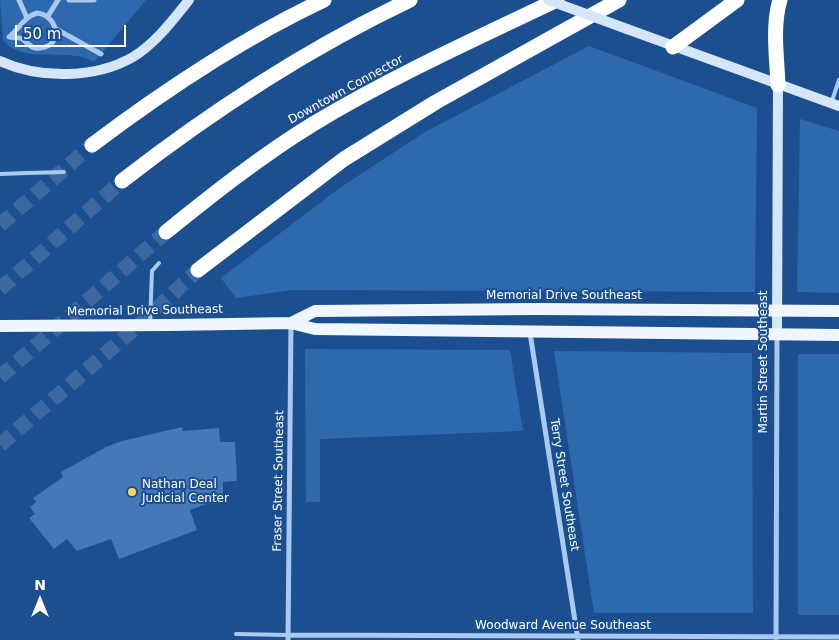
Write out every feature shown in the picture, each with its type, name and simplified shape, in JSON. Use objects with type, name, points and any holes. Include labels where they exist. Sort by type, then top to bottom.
[{"type":"highway","points":[[92,145],[148,103],[198,70],[264,31],[324,0]]},
{"type":"highway","points":[[122,181],[184,133],[250,89],[319,47],[410,0]]},
{"type":"highway","name":"Downtown Connector","points":[[166,232],[232,179],[312,125],[399,76],[558,0]]},
{"type":"highway","points":[[198,270],[344,158],[436,102],[619,0]]},
{"type":"highway","points":[[674,46],[737,0]]},
{"type":"highway","points":[[778,85],[776,36],[780,0]]},
{"type":"main road","name":"Memorial Drive Southeast","points":[[291,323],[315,311],[839,312]]},
{"type":"main road","name":"Memorial Drive Southeast","points":[[0,326],[291,323],[315,329],[530,333],[839,335]]},
{"type":"street","points":[[19,0],[27,18]]},
{"type":"street","points":[[48,16],[58,0]]},
{"type":"street","points":[[69,0],[94,0]]},
{"type":"street","points":[[0,61],[16,68],[67,73],[82,73],[115,65],[134,57],[149,44],[189,0]]},
{"type":"street","points":[[548,0],[778,85],[835,104]]},
{"type":"street","points":[[56,29],[54,39],[41,48],[30,46],[22,39],[9,37],[21,27],[27,18],[37,13],[48,16],[56,29],[101,54]]},
{"type":"street","name":"Martin Street Southeast","points":[[776,638],[778,85]]},
{"type":"street","name":"Fraser Street Southeast","points":[[288,637],[291,323]]},
{"type":"street","name":"Terry Street Southeast","points":[[530,333],[578,638]]},
{"type":"street","name":"Woodward Avenue Southeast","points":[[288,637],[839,637]]},
{"type":"lane","points":[[835,104],[839,80]]},
{"type":"lane","points":[[0,174],[64,172]]},
{"type":"lane","points":[[150,325],[152,271],[159,263]]},
{"type":"lane","points":[[236,634],[288,637]]},
{"type":"shaded area","points":[[0,0],[146,0],[94,62],[72,55],[34,54],[12,48],[3,40]]},
{"type":"shaded area","points":[[589,46],[757,108],[755,292],[293,290],[236,298],[221,278],[341,187],[425,132]]},
{"type":"shaded area","points":[[800,119],[839,131],[839,293],[797,292]]},
{"type":"shaded area","points":[[305,349],[510,350],[523,431],[320,439],[320,502],[306,502]]},
{"type":"shaded area","points":[[554,351],[752,353],[753,613],[594,613]]},
{"type":"shaded area","points":[[798,354],[839,354],[839,615],[798,615]]},
{"type":"building","name":"Nathan Deal Judicial Center","points":[[182,427],[183,431],[219,428],[220,442],[235,442],[237,481],[223,482],[223,498],[190,510],[197,530],[119,559],[111,539],[77,551],[67,539],[54,549],[29,518],[35,514],[30,507],[36,502],[33,498],[63,477],[61,472],[106,447],[122,441]]},
{"type":"tunnel","points":[[0,225],[92,145]]},
{"type":"tunnel","points":[[0,289],[122,181]]},
{"type":"tunnel","points":[[0,377],[166,232]]},
{"type":"tunnel","points":[[0,445],[148,317],[198,270]]},
{"type":"place","name":"Nathan Deal Judicial Center","points":[[132,492]]}]
